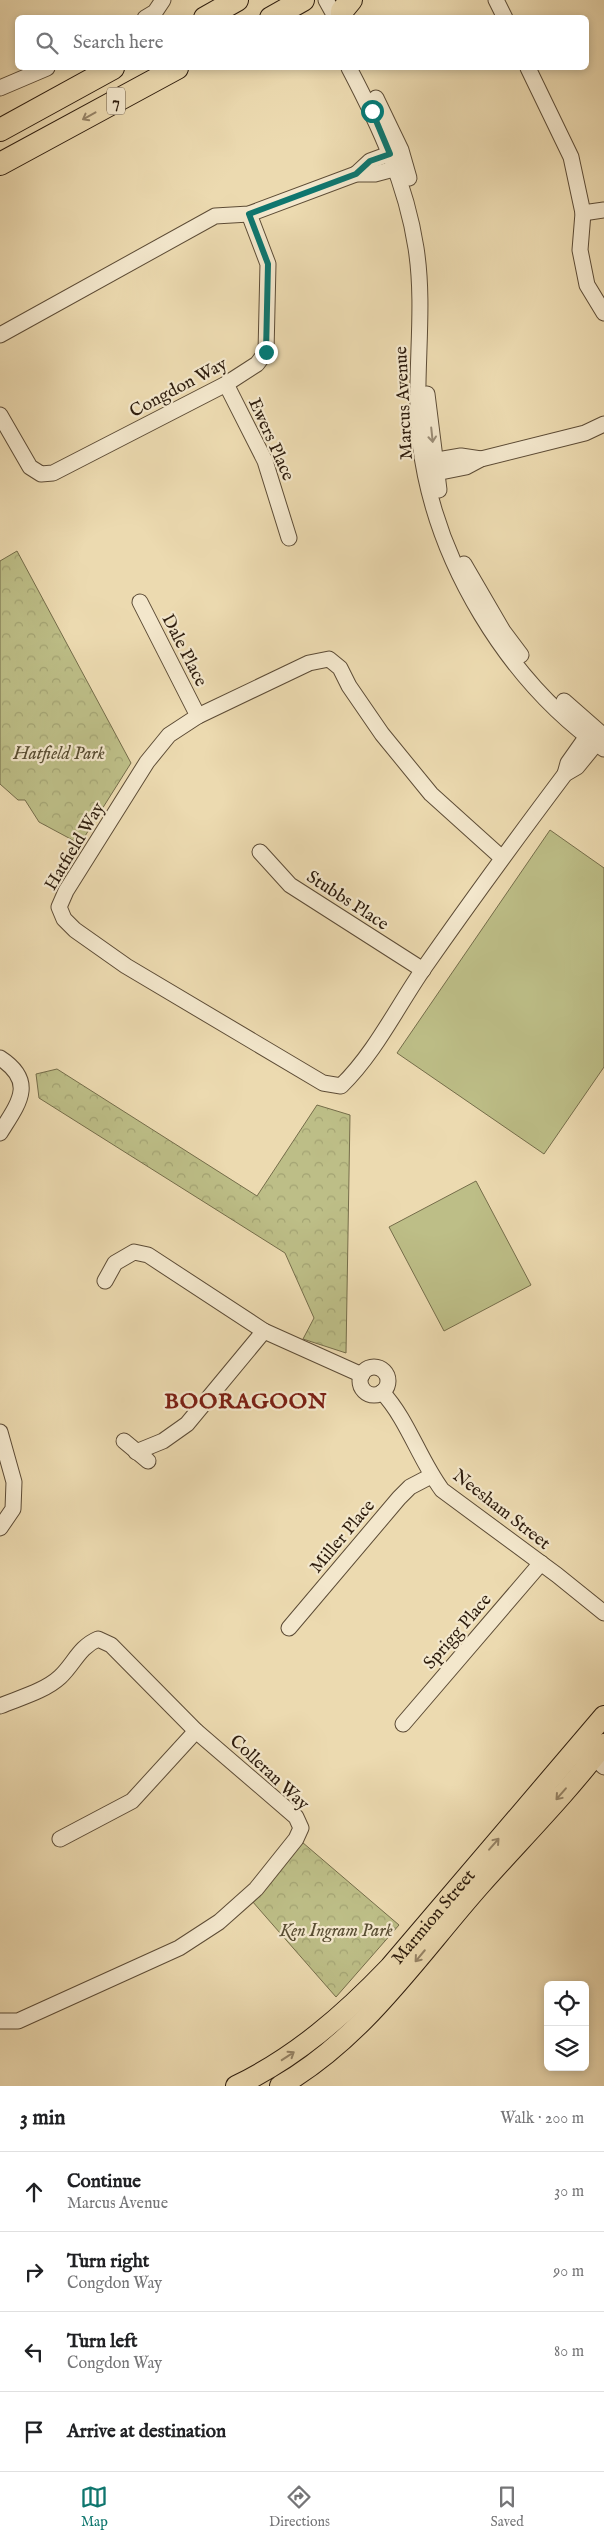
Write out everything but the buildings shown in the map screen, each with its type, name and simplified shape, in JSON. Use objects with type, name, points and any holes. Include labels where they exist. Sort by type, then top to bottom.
[{"type":"highway","points":[[210,15],[237,0]]},
{"type":"highway","points":[[342,15],[342,11],[351,0]]},
{"type":"highway","name":"7","points":[[0,130],[109,70]]},
{"type":"highway","name":"7","points":[[0,164],[174,70]]},
{"type":"highway","points":[[0,152],[30,136],[54,135]]},
{"type":"main road","name":"Marmion Street","points":[[280,2086],[330,2053],[389,1994],[596,1749],[604,1716]]},
{"type":"main road","name":"Marmion Street","points":[[236,2086],[302,2047],[359,2000],[596,1749]]},
{"type":"street","points":[[150,15],[155,12],[164,0]]},
{"type":"street","points":[[326,0],[334,15]]},
{"type":"street","points":[[496,0],[503,15]]},
{"type":"street","points":[[0,88],[42,70]]},
{"type":"street","name":"Marcus Avenue","points":[[350,70],[395,152]]},
{"type":"street","name":"Marcus Avenue","points":[[362,70],[400,167],[417,204],[426,249],[428,289],[426,383],[430,468],[464,563],[503,631],[539,678],[598,738]]},
{"type":"street","points":[[529,70],[571,157],[583,213],[580,250],[587,285],[604,313]]},
{"type":"street","points":[[356,174],[370,161],[395,152]]},
{"type":"street","points":[[0,335],[215,216],[249,214],[356,174],[375,174],[400,167]]},
{"type":"street","points":[[583,213],[604,210]]},
{"type":"street","name":"Congdon Way","points":[[0,415],[4,433],[30,468],[41,474],[53,473],[226,384],[256,364],[266,352],[268,264],[249,214]]},
{"type":"street","name":"Ewers Place","points":[[226,384],[265,461],[289,538]]},
{"type":"street","points":[[430,468],[461,456],[481,458],[585,433],[604,424]]},
{"type":"street","name":"Dale Place","points":[[140,602],[198,716]]},
{"type":"street","name":"Hatfield Way","points":[[502,858],[431,794],[382,734],[349,686],[340,668],[329,659],[309,663],[198,716],[170,736],[147,762],[66,891],[59,907],[64,919],[75,930],[126,966],[323,1083],[341,1086],[358,1070],[423,970],[502,858],[565,774],[577,767],[598,738]]},
{"type":"street","name":"Stubbs Place","points":[[260,852],[290,885],[423,970]]},
{"type":"street","points":[[0,1058],[13,1066],[22,1083],[22,1098],[0,1133]]},
{"type":"street","points":[[105,1281],[115,1263],[134,1252],[148,1255],[264,1331],[362,1374]]},
{"type":"street","points":[[124,1441],[142,1456],[187,1424],[264,1331]]},
{"type":"street","points":[[373,1367],[383,1370],[388,1379],[388,1385],[382,1392],[376,1395],[365,1391],[360,1382],[362,1374],[368,1368],[373,1367]]},
{"type":"street","name":"Neesham Street","points":[[382,1392],[395,1407],[431,1476],[448,1495],[541,1563],[604,1613]]},
{"type":"street","points":[[0,1432],[14,1482],[13,1509],[0,1528]]},
{"type":"street","name":"Miller Place","points":[[289,1628],[399,1498],[410,1487],[431,1476]]},
{"type":"street","name":"Sprigg Place","points":[[403,1724],[541,1563]]},
{"type":"street","name":"Colleran Way","points":[[0,1706],[40,1689],[59,1678],[86,1645],[98,1640],[111,1645],[196,1730],[296,1818],[301,1828],[296,1839],[256,1889],[219,1922],[178,1948],[18,2020],[0,2021]]},
{"type":"street","points":[[60,1839],[132,1801],[196,1730]]},
{"type":"green space","name":"Hatfield Park","points":[[17,551],[131,763],[80,844],[39,822],[25,800],[18,800],[0,784],[0,561]]},
{"type":"green space","points":[[550,830],[604,868],[604,1067],[544,1154],[397,1053]]},
{"type":"green space","points":[[57,1069],[257,1196],[317,1105],[350,1115],[346,1353],[303,1339],[314,1318],[285,1253],[39,1098],[36,1074]]},
{"type":"green space","points":[[476,1181],[531,1285],[444,1331],[389,1227]]},
{"type":"green space","name":"Ken Ingram Park","points":[[302,1842],[399,1925],[336,1997],[252,1901]]},
{"type":"district","name":"BOORAGOON","points":[[246,1400]]},
{"type":"route","points":[[266,352],[268,264],[249,214],[356,174],[370,161],[390,154],[372,111]]}]
